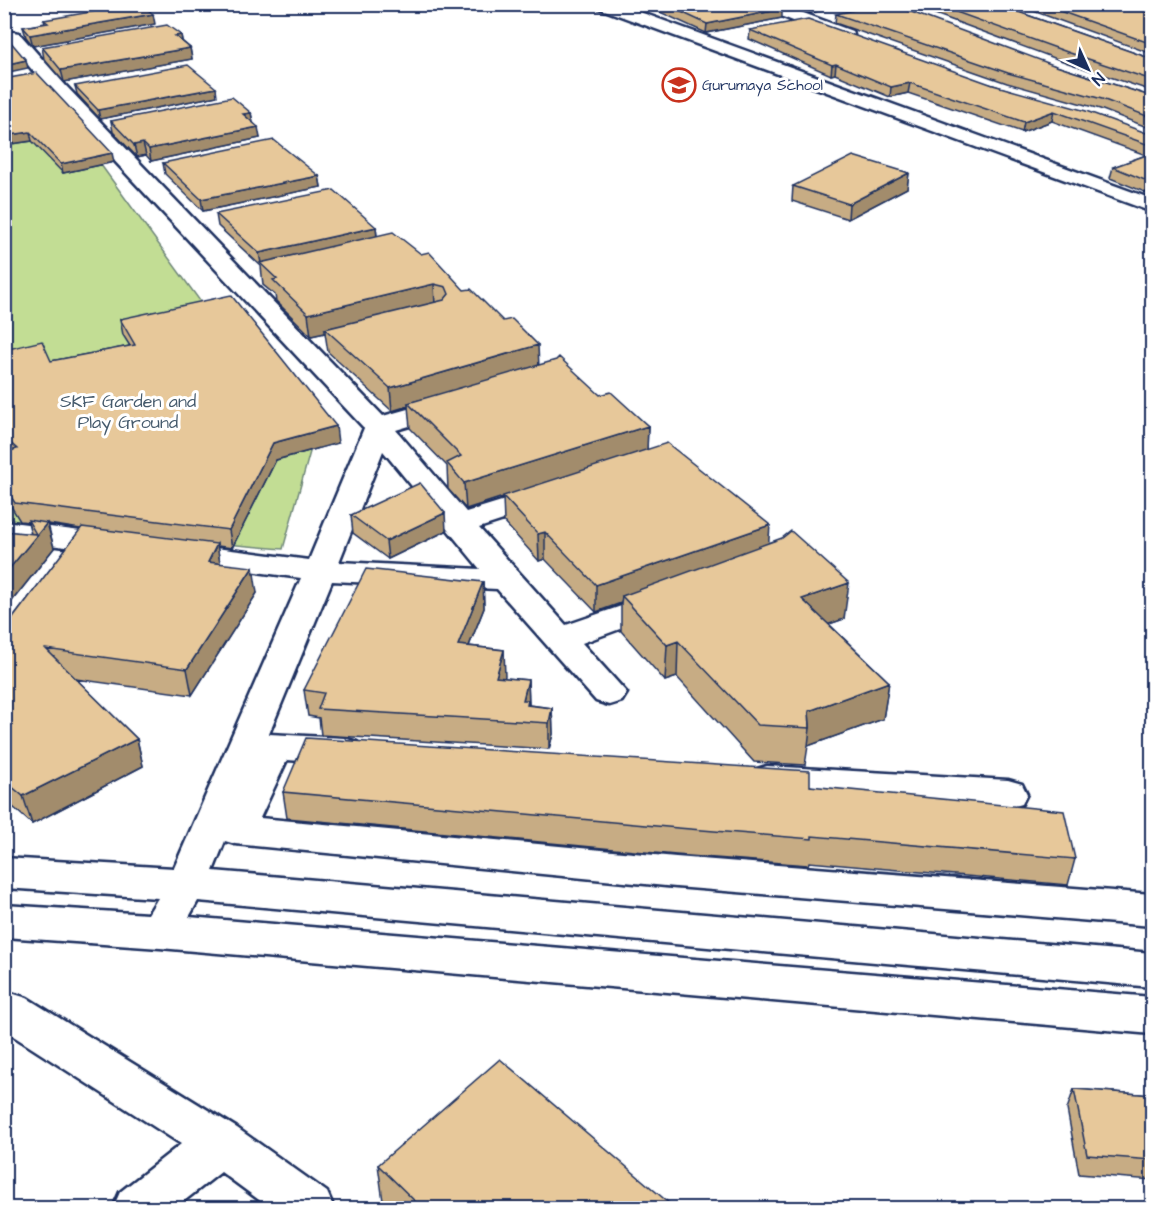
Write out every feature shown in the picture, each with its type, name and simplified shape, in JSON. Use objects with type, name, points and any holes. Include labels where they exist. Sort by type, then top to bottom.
[{"type":"street","points":[[602,4],[1152,206]]},
{"type":"street","points":[[763,4],[858,39]]},
{"type":"street","points":[[775,26],[836,14]]},
{"type":"street","points":[[703,41],[730,35]]},
{"type":"street","points":[[43,67],[106,126],[313,346],[506,580],[609,693]]},
{"type":"street","points":[[378,427],[468,400]]},
{"type":"street","points":[[378,427],[320,571],[256,756],[235,830],[676,872],[1152,910]]},
{"type":"street","points":[[460,524],[570,488]]},
{"type":"street","points":[[4,530],[320,571],[506,580]]},
{"type":"street","points":[[59,567],[79,540]]},
{"type":"street","points":[[560,639],[690,592]]},
{"type":"street","points":[[256,756],[380,754]]},
{"type":"street","points":[[160,931],[256,756]]},
{"type":"street","points":[[728,776],[1008,794]]},
{"type":"street","points":[[4,873],[187,884],[1152,970]]},
{"type":"street","points":[[4,921],[160,931],[1152,1016]]},
{"type":"street","points":[[11,1011],[220,1143],[309,1209]]},
{"type":"street","points":[[138,1209],[220,1143]]},
{"type":"green space","name":"SKF Garden and Play Ground","points":[[50,95],[310,452],[283,549],[5,525],[5,99]]},
{"type":"building","points":[[141,4],[153,14],[30,35],[23,27],[48,23],[44,20]]},
{"type":"building","points":[[664,4],[769,4],[782,9],[707,24]]},
{"type":"building","points":[[890,4],[1056,66],[1152,96],[1152,118],[1102,99],[1008,73],[836,14]]},
{"type":"building","points":[[934,4],[996,4],[1152,59],[1152,80],[1070,53]]},
{"type":"building","points":[[1040,4],[1123,4],[1152,14],[1152,44]]},
{"type":"building","points":[[808,19],[993,85],[1086,111],[1152,135],[1152,146],[1054,111],[1024,122],[910,83],[891,87],[750,30]]},
{"type":"building","points":[[167,25],[181,35],[175,36],[190,48],[61,70],[42,47]]},
{"type":"building","points":[[4,34],[26,60],[4,65]]},
{"type":"building","points":[[188,65],[216,88],[98,110],[75,86]]},
{"type":"building","points":[[37,73],[112,153],[61,164],[30,132],[4,136],[4,79]]},
{"type":"building","points":[[232,97],[251,113],[243,114],[258,127],[149,149],[143,143],[134,145],[111,121]]},
{"type":"building","points":[[274,140],[319,176],[201,199],[163,163]]},
{"type":"building","points":[[1152,153],[1152,183],[1113,167]]},
{"type":"building","points":[[853,156],[909,173],[849,204],[793,186]]},
{"type":"building","points":[[334,190],[376,227],[259,253],[216,214]]},
{"type":"building","points":[[393,232],[421,254],[429,252],[464,290],[471,289],[503,321],[512,319],[538,345],[390,388],[325,329],[444,300],[449,294],[446,287],[434,284],[308,314],[273,280],[277,279],[260,263]]},
{"type":"building","points":[[231,295],[336,426],[273,443],[229,530],[15,503],[4,486],[4,453],[17,449],[4,437],[4,410],[6,409],[4,408],[4,350],[42,341],[51,361],[135,345],[120,319]]},
{"type":"building","points":[[559,357],[600,395],[611,392],[648,426],[464,483],[447,463],[461,456],[408,403],[556,360]]},
{"type":"building","points":[[667,443],[770,525],[596,585],[545,532],[538,534],[503,496]]},
{"type":"building","points":[[420,483],[445,513],[386,541],[351,515]]},
{"type":"building","points":[[28,520],[47,523],[4,575],[4,531],[36,534]]},
{"type":"building","points":[[82,527],[217,544],[208,562],[253,567],[187,669],[46,649],[137,739],[23,796],[4,780],[4,624],[10,622]]},
{"type":"building","points":[[791,531],[849,583],[802,599],[889,682],[809,711],[810,728],[758,725],[678,641],[667,645],[622,596],[782,538]]},
{"type":"building","points":[[366,569],[483,582],[458,645],[504,650],[496,677],[528,680],[523,700],[528,700],[527,705],[552,708],[549,723],[318,709],[324,693],[304,690]]},
{"type":"building","points":[[306,738],[810,771],[810,786],[1064,811],[1075,859],[812,836],[812,839],[678,828],[283,792]]},
{"type":"building","points":[[500,1059],[676,1209],[423,1209],[378,1165]]},
{"type":"building","points":[[1074,1089],[1152,1095],[1152,1160],[1087,1155]]},
{"type":"place","name":"Gurumaya School","points":[[679,85]]}]
